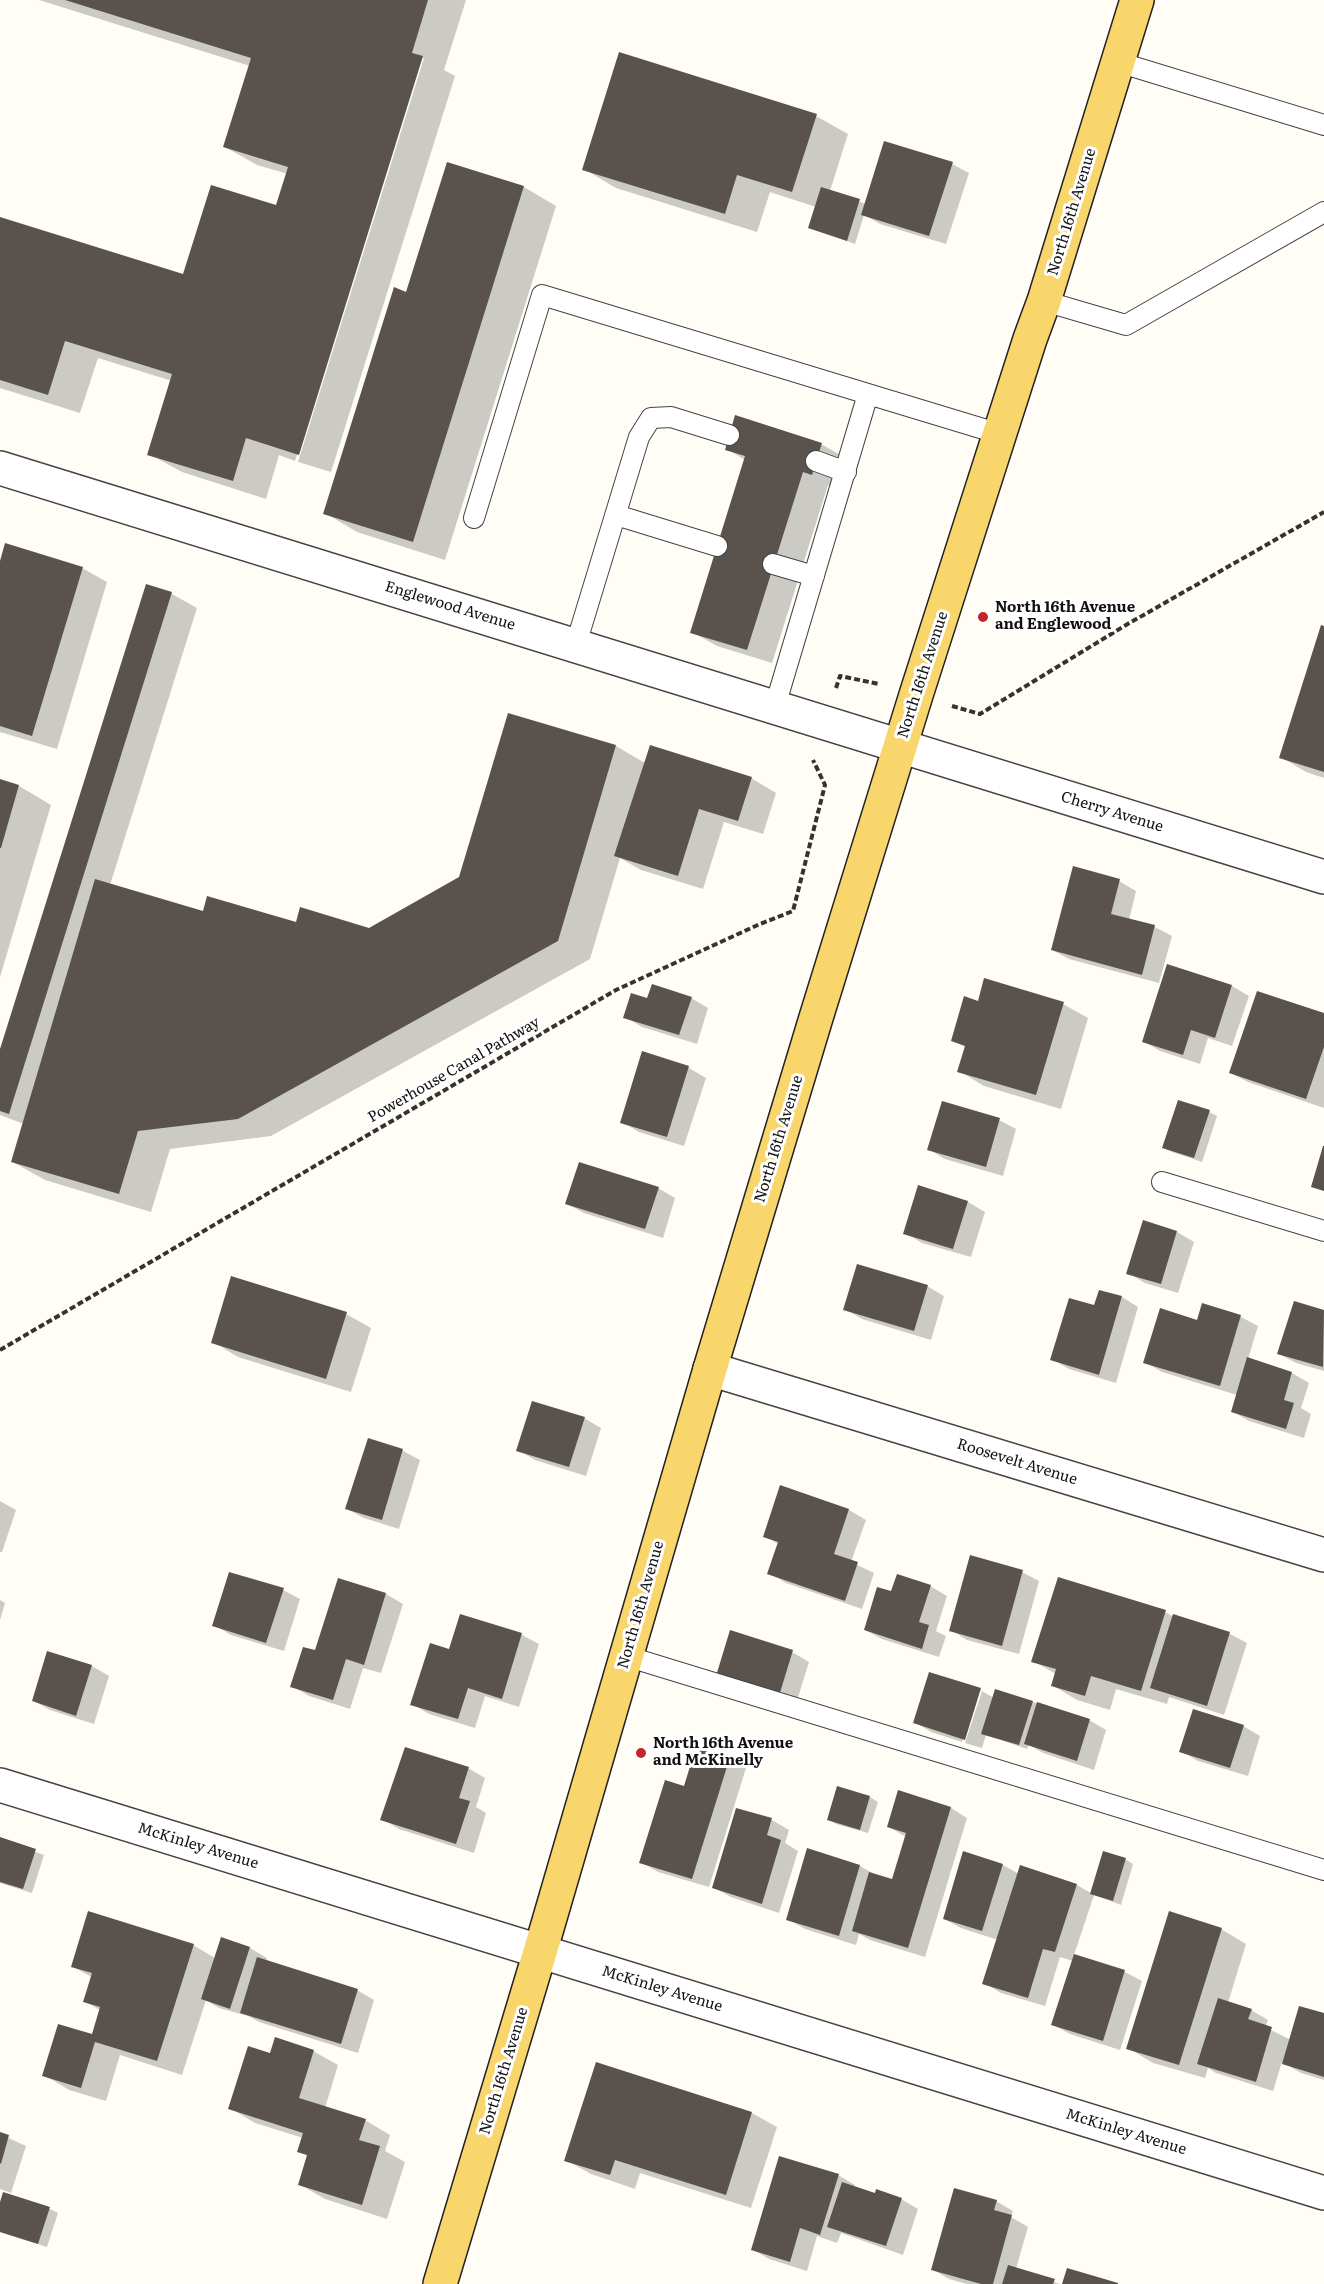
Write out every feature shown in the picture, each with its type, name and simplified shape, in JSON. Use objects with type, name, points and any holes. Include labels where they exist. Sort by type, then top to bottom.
[{"type":"main road","name":"North 16th Avenue","points":[[440,2284],[540,1952],[710,1369],[900,746],[1044,301],[1137,0]]},
{"type":"street","name":"Englewood Avenue","points":[[0,468],[576,644],[900,746]]},
{"type":"street","name":"Cherry Avenue","points":[[900,746],[1324,877]]},
{"type":"street","name":"Roosevelt Avenue","points":[[710,1369],[1324,1555]]},
{"type":"street","name":"McKinley Avenue","points":[[0,1785],[1324,2193]]},
{"type":"lane","points":[[1118,62],[1324,125]]},
{"type":"lane","points":[[1044,301],[1126,325],[1324,212]]},
{"type":"lane","points":[[474,518],[542,295],[1000,434]]},
{"type":"lane","points":[[775,706],[868,394]]},
{"type":"lane","points":[[576,644],[639,437],[651,418],[671,417],[729,435]]},
{"type":"lane","points":[[816,461],[846,472]]},
{"type":"lane","points":[[616,515],[717,546]]},
{"type":"lane","points":[[773,564],[814,576]]},
{"type":"lane","points":[[1162,1182],[1324,1231]]},
{"type":"lane","points":[[626,1656],[1324,1870]]},
{"type":"path","points":[[974,712],[980,714],[1126,625],[1324,512]]},
{"type":"path","points":[[840,676],[861,679]]},
{"type":"path","name":"Powerhouse Canal Pathway","points":[[0,1350],[616,990],[793,911],[825,785],[812,758]]},
{"type":"building","points":[[65,0],[428,0],[412,53],[423,56],[299,455],[246,438],[233,481],[147,455],[172,374],[65,341],[48,395],[0,380],[0,217],[183,274],[211,185],[276,205],[288,167],[223,147],[251,58]]},
{"type":"building","points":[[619,52],[817,114],[792,192],[737,175],[725,214],[582,170]]},
{"type":"building","points":[[884,141],[953,162],[929,236],[861,215]]},
{"type":"building","points":[[447,162],[524,186],[413,542],[323,514],[394,287],[406,292]]},
{"type":"building","points":[[821,187],[860,199],[847,241],[808,228]]},
{"type":"building","points":[[735,415],[822,443],[812,475],[803,472],[747,650],[690,633],[745,456],[725,450]]},
{"type":"building","points":[[5,543],[83,567],[32,736],[0,726],[0,561]]},
{"type":"building","points":[[146,584],[172,592],[9,1114],[0,1111],[0,1049]]},
{"type":"building","points":[[1321,625],[1324,626],[1324,772],[1279,758]]},
{"type":"building","points":[[508,713],[616,745],[558,941],[238,1119],[138,1131],[119,1194],[11,1162],[95,879],[203,911],[207,896],[296,922],[300,907],[369,928],[459,877]]},
{"type":"building","points":[[650,745],[752,777],[738,821],[699,809],[678,876],[614,856]]},
{"type":"building","points":[[0,779],[19,785],[1,848],[0,848]]},
{"type":"building","points":[[1073,866],[1120,879],[1111,914],[1155,925],[1142,975],[1051,950]]},
{"type":"building","points":[[1167,964],[1232,985],[1215,1038],[1191,1030],[1183,1055],[1142,1042]]},
{"type":"building","points":[[984,978],[1064,1002],[1036,1095],[957,1072],[965,1046],[951,1041],[964,996],[978,1001]]},
{"type":"building","points":[[652,984],[692,997],[679,1035],[623,1018],[631,993],[647,998]]},
{"type":"building","points":[[1257,991],[1324,1013],[1324,1047],[1306,1099],[1229,1073]]},
{"type":"building","points":[[642,1051],[689,1066],[667,1137],[620,1123]]},
{"type":"building","points":[[1178,1100],[1210,1110],[1194,1158],[1162,1148]]},
{"type":"building","points":[[942,1101],[1000,1118],[986,1167],[927,1150]]},
{"type":"building","points":[[1324,1146],[1324,1191],[1311,1187]]},
{"type":"building","points":[[579,1162],[659,1187],[645,1229],[565,1204]]},
{"type":"building","points":[[918,1185],[968,1201],[953,1249],[903,1234]]},
{"type":"building","points":[[1143,1220],[1177,1231],[1161,1284],[1126,1274]]},
{"type":"building","points":[[857,1264],[928,1285],[914,1331],[843,1310]]},
{"type":"building","points":[[231,1276],[347,1312],[326,1379],[211,1343]]},
{"type":"building","points":[[1099,1290],[1122,1296],[1099,1375],[1050,1360],[1069,1298],[1094,1305]]},
{"type":"building","points":[[1294,1301],[1324,1310],[1323,1367],[1277,1354]]},
{"type":"building","points":[[1202,1303],[1241,1315],[1220,1386],[1143,1363],[1160,1308],[1197,1320]]},
{"type":"building","points":[[1247,1357],[1292,1372],[1284,1400],[1294,1403],[1286,1429],[1231,1412]]},
{"type":"building","points":[[532,1401],[585,1417],[569,1467],[516,1451]]},
{"type":"building","points":[[368,1438],[403,1449],[382,1520],[345,1509]]},
{"type":"building","points":[[780,1485],[849,1509],[834,1554],[858,1562],[845,1601],[767,1574],[778,1542],[763,1537]]},
{"type":"building","points":[[970,1555],[1023,1570],[1002,1646],[949,1631]]},
{"type":"building","points":[[229,1572],[284,1588],[266,1643],[212,1626]]},
{"type":"building","points":[[897,1574],[931,1585],[919,1622],[929,1625],[922,1649],[864,1630],[877,1587],[891,1591]]},
{"type":"building","points":[[1058,1577],[1166,1610],[1141,1691],[1091,1676],[1085,1696],[1051,1686],[1056,1669],[1031,1662]]},
{"type":"building","points":[[338,1578],[386,1593],[364,1665],[346,1659],[333,1700],[290,1687],[303,1647],[315,1650]]},
{"type":"building","points":[[460,1614],[522,1633],[502,1699],[468,1688],[458,1719],[410,1705],[430,1643],[449,1649]]},
{"type":"building","points":[[1173,1614],[1230,1632],[1207,1706],[1150,1688]]},
{"type":"building","points":[[730,1630],[793,1650],[779,1696],[716,1676]]},
{"type":"building","points":[[47,1651],[92,1665],[76,1716],[32,1701]]},
{"type":"building","points":[[929,1672],[981,1688],[965,1740],[913,1723]]},
{"type":"building","points":[[995,1689],[1033,1701],[1019,1745],[981,1734]]},
{"type":"building","points":[[1037,1702],[1090,1719],[1077,1761],[1024,1744]]},
{"type":"building","points":[[1193,1709],[1244,1725],[1230,1768],[1179,1752]]},
{"type":"building","points":[[405,1747],[469,1767],[459,1798],[470,1801],[456,1844],[380,1820]]},
{"type":"building","points":[[696,1747],[730,1757],[692,1879],[639,1863],[665,1780],[684,1786]]},
{"type":"building","points":[[837,1786],[870,1796],[860,1830],[827,1820]]},
{"type":"building","points":[[898,1790],[951,1807],[908,1948],[852,1931],[869,1872],[892,1879],[906,1833],[887,1827]]},
{"type":"building","points":[[736,1808],[772,1818],[767,1835],[781,1840],[762,1904],[712,1888]]},
{"type":"building","points":[[0,1837],[36,1849],[23,1889],[0,1882]]},
{"type":"building","points":[[807,1848],[860,1865],[839,1936],[786,1920]]},
{"type":"building","points":[[963,1851],[1003,1864],[982,1931],[943,1919]]},
{"type":"building","points":[[1103,1851],[1126,1858],[1113,1901],[1090,1894]]},
{"type":"building","points":[[1020,1865],[1077,1884],[1055,1952],[1043,1949],[1028,1998],[982,1984]]},
{"type":"building","points":[[88,1911],[194,1944],[157,2061],[95,2042],[81,2088],[42,2076],[58,2024],[92,2034],[100,2007],[83,2002],[92,1973],[71,1967]]},
{"type":"building","points":[[1169,1911],[1222,1928],[1179,2065],[1126,2049]]},
{"type":"building","points":[[221,1937],[250,1947],[230,2009],[201,1999]]},
{"type":"building","points":[[1074,1954],[1125,1970],[1103,2041],[1051,2025]]},
{"type":"building","points":[[257,1957],[358,1989],[341,2044],[240,2013]]},
{"type":"building","points":[[1218,1998],[1252,2009],[1248,2019],[1272,2027],[1256,2082],[1197,2064]]},
{"type":"building","points":[[1299,2006],[1324,2013],[1324,2077],[1282,2064]]},
{"type":"building","points":[[275,2037],[314,2050],[299,2098],[366,2119],[359,2140],[380,2146],[362,2205],[298,2185],[307,2155],[297,2152],[303,2133],[228,2109],[248,2046],[270,2053]]},
{"type":"building","points":[[596,2062],[752,2112],[726,2195],[615,2160],[610,2175],[564,2161]]},
{"type":"building","points":[[0,2132],[9,2135],[1,2164],[0,2163]]},
{"type":"building","points":[[779,2156],[839,2174],[820,2235],[800,2228],[790,2262],[751,2250]]},
{"type":"building","points":[[842,2182],[875,2193],[876,2189],[902,2198],[886,2246],[827,2227]]},
{"type":"building","points":[[954,2188],[997,2200],[994,2210],[1012,2215],[993,2284],[981,2284],[931,2270]]},
{"type":"building","points":[[3,2192],[50,2207],[38,2244],[0,2232],[0,2202]]},
{"type":"building","points":[[1008,2265],[1055,2279],[1053,2284],[1002,2284]]},
{"type":"building","points":[[1067,2268],[1118,2283],[1118,2284],[1062,2284]]},
{"type":"place","name":"North 16th Avenue and Englewood","points":[[983,617]]},
{"type":"place","name":"North 16th Avenue and McKinelly","points":[[641,1753]]}]
